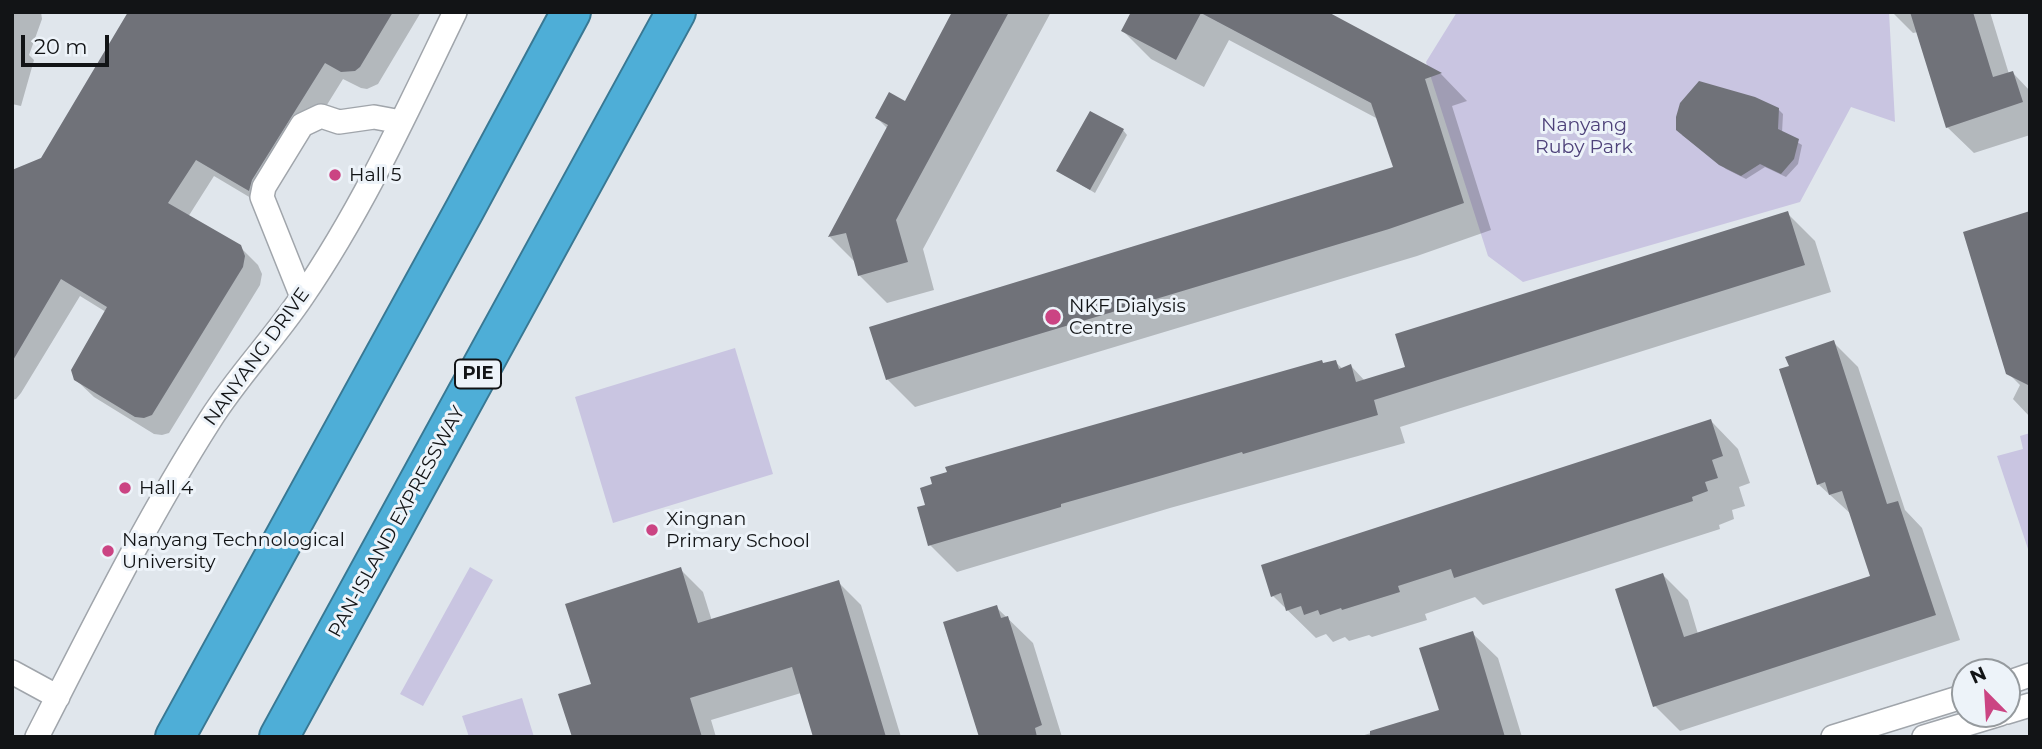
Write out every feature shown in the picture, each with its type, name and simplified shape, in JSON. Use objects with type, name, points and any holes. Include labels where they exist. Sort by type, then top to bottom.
[{"type":"highway","points":[[175,737],[466,209],[571,12]]},
{"type":"highway","name":"PAN-ISLAND EXPRESSWAY","points":[[282,737],[676,12]]},
{"type":"street","name":"NANYANG DRIVE","points":[[37,737],[113,588],[209,421],[233,384],[302,297],[358,206],[455,12]]},
{"type":"street","points":[[302,297],[262,197],[264,187],[302,125],[310,120],[321,116],[339,122],[374,117],[401,122]]},
{"type":"street","points":[[12,673],[58,696]]},
{"type":"street","points":[[1833,737],[1951,700]]},
{"type":"street","points":[[1924,737],[1954,728]]},
{"type":"green space","name":"Nanyang Ruby Park","points":[[1457,12],[1889,12],[1895,122],[1851,107],[1800,202],[1523,282],[1488,256],[1426,62]]},
{"type":"green space","points":[[735,348],[773,474],[613,523],[575,397]]},
{"type":"green space","points":[[2030,433],[2030,555],[1997,456],[2023,449],[2020,436]]},
{"type":"green space","points":[[470,567],[493,580],[423,706],[400,694]]},
{"type":"green space","points":[[522,698],[534,737],[469,737],[462,716]]},
{"type":"building","points":[[128,12],[393,12],[355,71],[341,72],[325,63],[252,180],[249,191],[196,160],[168,203],[241,245],[245,256],[243,267],[152,415],[144,418],[135,417],[74,380],[71,370],[107,307],[61,279],[12,362],[12,170],[41,158]]},
{"type":"building","points":[[952,12],[1009,12],[896,220],[908,262],[858,276],[846,233],[828,237],[888,125],[875,118],[889,92],[905,101]]},
{"type":"building","points":[[1131,12],[1328,12],[1442,73],[1425,79],[1464,203],[1389,229],[886,380],[869,327],[1393,167],[1371,103],[1201,13],[1176,60],[1121,31]]},
{"type":"building","points":[[1910,12],[1973,12],[1993,77],[2013,71],[2023,102],[1946,128]]},
{"type":"building","points":[[1699,81],[1755,97],[1779,108],[1778,129],[1799,139],[1794,159],[1781,174],[1760,164],[1741,176],[1719,165],[1676,130],[1680,103]]},
{"type":"building","points":[[1090,111],[1124,129],[1090,190],[1056,171]]},
{"type":"building","points":[[1788,211],[1805,265],[1374,400],[1378,415],[1061,504],[1061,507],[928,546],[917,507],[925,505],[920,488],[932,484],[930,477],[947,472],[945,467],[1322,360],[1323,363],[1336,360],[1339,369],[1351,364],[1356,382],[1405,367],[1395,334]]},
{"type":"building","points":[[2030,211],[2030,386],[2006,374],[1963,232]]},
{"type":"building","points":[[1834,340],[1887,504],[1898,501],[1936,615],[1653,707],[1615,589],[1663,573],[1684,637],[1870,576],[1842,491],[1829,495],[1825,482],[1817,485],[1779,369],[1789,366],[1785,357]]},
{"type":"building","points":[[1711,419],[1723,456],[1712,460],[1718,478],[1705,482],[1708,491],[1692,497],[1693,501],[1454,578],[1451,569],[1398,586],[1400,592],[1342,610],[1341,608],[1320,615],[1318,610],[1304,615],[1301,606],[1286,611],[1281,593],[1271,597],[1261,565]]},
{"type":"building","points":[[681,567],[698,623],[839,580],[886,737],[813,737],[792,667],[690,698],[702,737],[572,737],[558,694],[591,684],[565,604]]},
{"type":"building","points":[[997,605],[1001,618],[1008,616],[1042,725],[1035,728],[1037,737],[979,737],[943,622]]},
{"type":"building","points":[[1473,631],[1505,737],[1370,737],[1370,731],[1439,710],[1419,648]]},
{"type":"place","name":"Hall 5","points":[[335,175]]},
{"type":"place","name":"NKF Dialysis Centre","points":[[1053,317]]},
{"type":"place","name":"Hall 4","points":[[125,488]]},
{"type":"place","name":"Xingnan Primary School","points":[[652,530]]},
{"type":"place","name":"Nanyang Technological University","points":[[108,551]]}]
